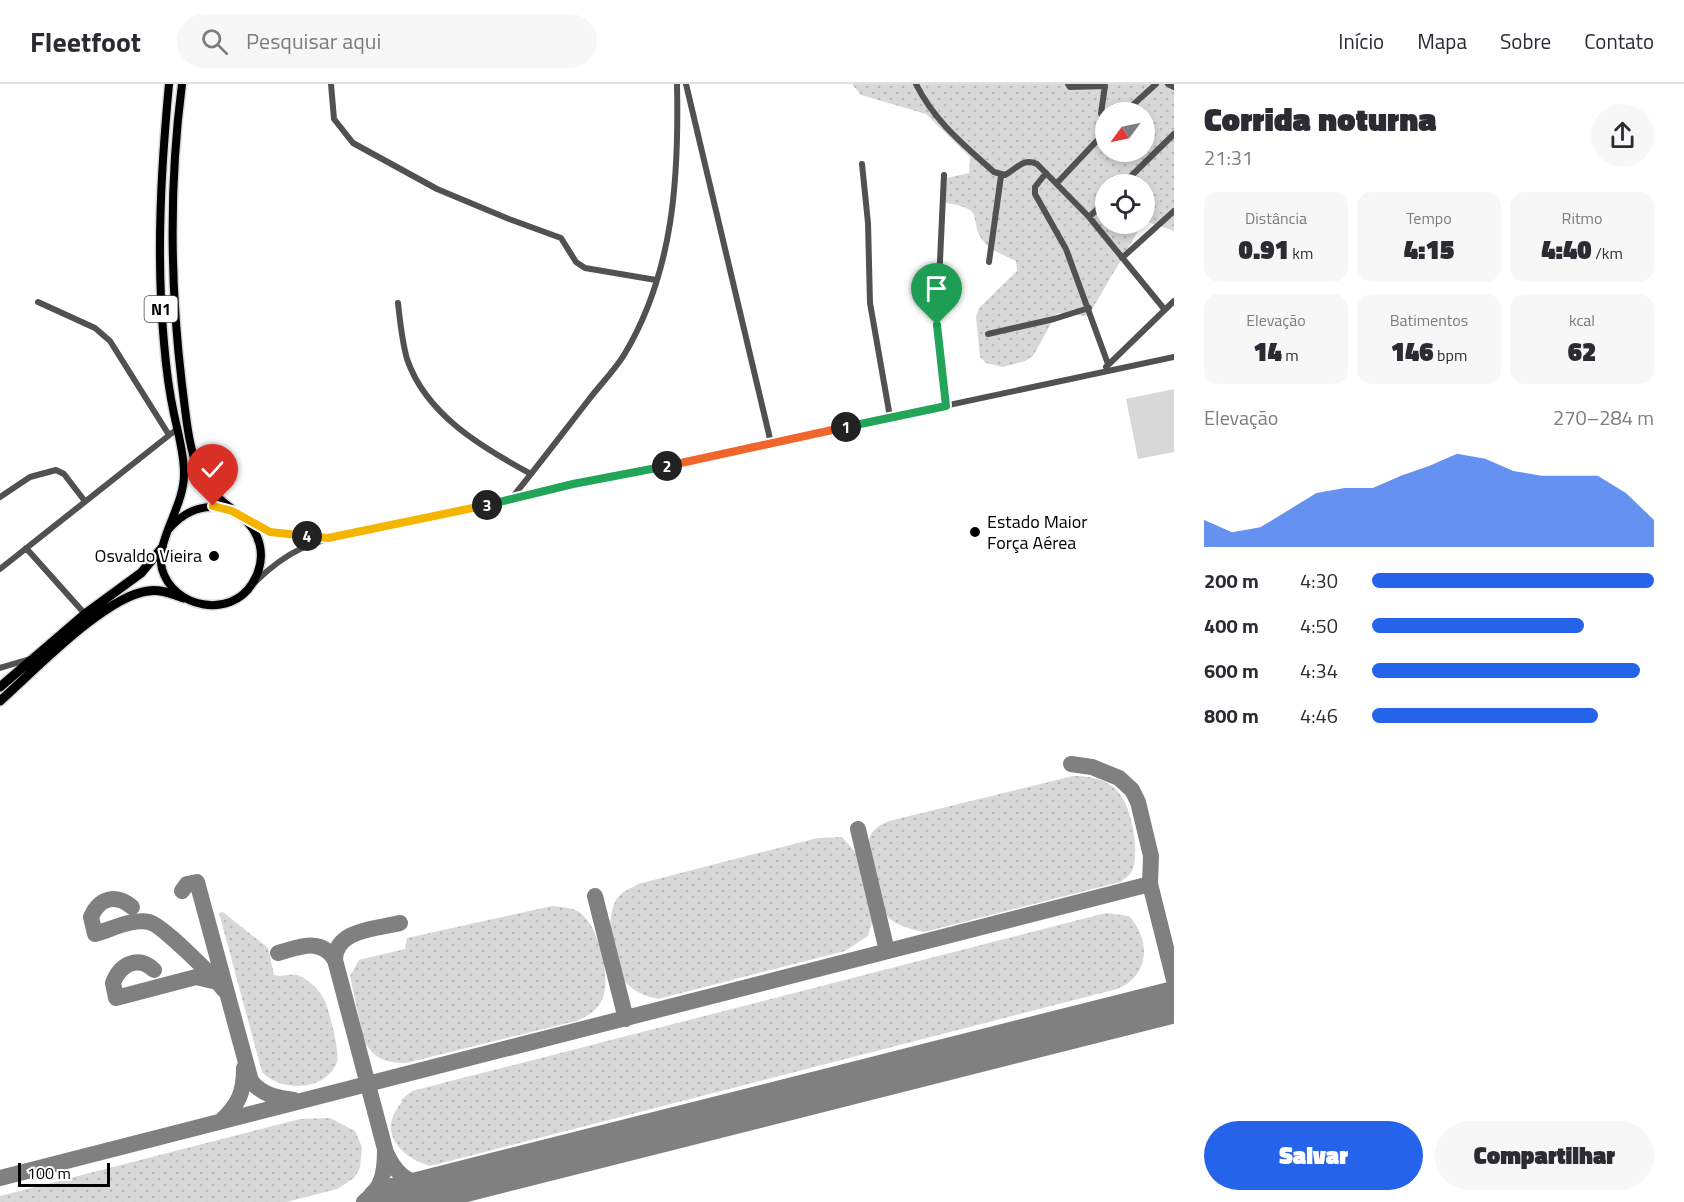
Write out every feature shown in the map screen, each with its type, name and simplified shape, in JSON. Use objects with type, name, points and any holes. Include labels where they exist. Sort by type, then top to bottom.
[{"type":"highway","points":[[0,687],[85,614],[141,573],[162,548]]},
{"type":"highway","points":[[0,701],[90,622],[123,600],[158,590],[184,598]]},
{"type":"main road","name":"N1","points":[[168,530],[179,506],[184,472],[168,375],[160,299],[161,167],[170,84]]},
{"type":"main road","name":"N1","points":[[182,84],[173,189],[172,238],[176,329],[186,417],[201,477],[216,497],[236,513]]},
{"type":"main road","points":[[204,506],[223,507],[244,519],[259,544],[259,570],[252,585],[235,600],[219,604],[204,605],[184,598],[167,578],[162,568],[162,548],[168,530],[178,518],[204,506]]},
{"type":"street","points":[[331,84],[333,119],[353,143],[438,189],[508,219],[561,238],[576,262],[585,268],[656,280]]},
{"type":"street","points":[[511,500],[623,356],[642,321],[669,236],[675,204],[678,146],[677,84]]},
{"type":"street","points":[[686,84],[771,443]]},
{"type":"street","points":[[916,84],[929,107],[944,126],[1001,176]]},
{"type":"street","points":[[1068,84],[1070,87],[1105,86],[1103,102]]},
{"type":"street","points":[[1136,102],[1156,84]]},
{"type":"street","points":[[1168,84],[1174,87]]},
{"type":"street","points":[[1133,174],[1174,134]]},
{"type":"street","points":[[1057,183],[1095,142]]},
{"type":"street","points":[[1001,176],[1027,161],[1037,164],[1089,218],[1165,310]]},
{"type":"street","points":[[862,164],[868,223],[870,297],[890,417]]},
{"type":"street","points":[[1046,173],[1035,187],[1035,194],[1066,249],[1108,364]]},
{"type":"street","points":[[944,175],[937,325],[946,406]]},
{"type":"street","points":[[989,262],[1001,176]]},
{"type":"street","points":[[1122,258],[1174,211]]},
{"type":"street","points":[[1089,218],[1095,212]]},
{"type":"street","points":[[1103,372],[1108,364],[1174,301]]},
{"type":"street","points":[[38,302],[95,328],[110,341],[169,435]]},
{"type":"street","points":[[398,303],[408,361],[437,408],[453,424],[496,455],[531,474]]},
{"type":"street","points":[[988,334],[1089,308]]},
{"type":"street","points":[[252,585],[288,553],[328,538],[1174,357]]},
{"type":"street","points":[[0,569],[84,500],[177,429]]},
{"type":"street","points":[[0,496],[30,477],[56,470],[64,474],[84,500]]},
{"type":"street","points":[[244,519],[270,532],[282,535],[328,538]]},
{"type":"street","points":[[26,548],[85,614]]},
{"type":"street","points":[[0,668],[34,658]]},
{"type":"shaded area","points":[[852,84],[1174,84],[1174,231],[1155,224],[1155,174],[1095,174],[1095,234],[1136,234],[1088,316],[1057,313],[1033,356],[1025,361],[1003,367],[986,363],[980,357],[976,317],[979,308],[1017,271],[1016,261],[995,251],[984,242],[972,212],[946,203],[946,178],[969,173],[970,157],[926,114],[861,95]]},
{"type":"shaded area","points":[[1174,389],[1174,452],[1138,459],[1126,399]]},
{"type":"shaded area","points":[[1073,776],[1104,781],[1115,788],[1124,800],[1133,828],[1135,857],[1129,875],[1120,882],[924,932],[896,923],[883,911],[875,887],[868,845],[872,833],[877,828],[889,821]]},
{"type":"shaded area","points":[[842,837],[858,855],[872,922],[868,936],[845,951],[658,999],[636,991],[625,982],[616,964],[610,928],[614,905],[625,891],[638,884],[817,838]]},
{"type":"shaded area","points":[[552,906],[579,912],[593,929],[598,941],[605,968],[604,993],[599,1006],[590,1014],[576,1021],[406,1063],[381,1059],[368,1047],[364,1041],[350,976],[359,960],[405,949],[407,938]]},
{"type":"shaded area","points":[[223,912],[268,948],[274,975],[300,976],[320,992],[334,1030],[338,1057],[331,1072],[323,1079],[313,1084],[291,1086],[270,1079],[262,1072],[219,913]]},
{"type":"shaded area","points":[[1106,913],[1129,916],[1136,925],[1144,946],[1144,957],[1136,975],[1117,989],[430,1166],[419,1162],[401,1150],[392,1133],[391,1123],[401,1100],[412,1091]]},
{"type":"shaded area","points":[[330,1118],[355,1131],[362,1147],[360,1168],[354,1178],[337,1189],[287,1202],[0,1202],[0,1196],[300,1119]]},
{"type":"taxiway","points":[[1071,764],[1092,767],[1119,778],[1132,790],[1138,802],[1151,856],[1150,884],[1174,980]]},
{"type":"taxiway","points":[[858,829],[887,951]]},
{"type":"taxiway","points":[[182,891],[187,884],[197,882],[251,1081],[260,1090],[270,1095],[294,1100]]},
{"type":"taxiway","points":[[0,1178],[1150,884]]},
{"type":"taxiway","points":[[595,896],[626,1019]]},
{"type":"taxiway","points":[[132,907],[120,900],[103,902],[91,917],[95,934],[129,923],[149,922],[176,941],[224,990]]},
{"type":"taxiway","points":[[364,1202],[375,1191],[382,1179],[385,1149],[335,960],[337,950],[350,936],[369,929],[400,923]]},
{"type":"taxiway","points":[[278,953],[317,946],[323,948],[335,960]]},
{"type":"taxiway","points":[[154,970],[142,963],[125,967],[113,983],[116,998],[196,977],[217,982]]},
{"type":"taxiway","points":[[221,1121],[239,1097],[244,1068]]},
{"type":"taxiway","points":[[385,1150],[397,1171],[404,1177],[420,1184],[453,1184]]},
{"type":"runway","points":[[382,1202],[1174,1002]]},
{"type":"place","name":"Estado Maior Força Aérea","points":[[975,532]]},
{"type":"place","name":"Osvaldo Vieira","points":[[214,556]]},
{"type":"route","points":[[213,506],[232,511],[270,532],[328,538],[946,406],[937,325]]}]
